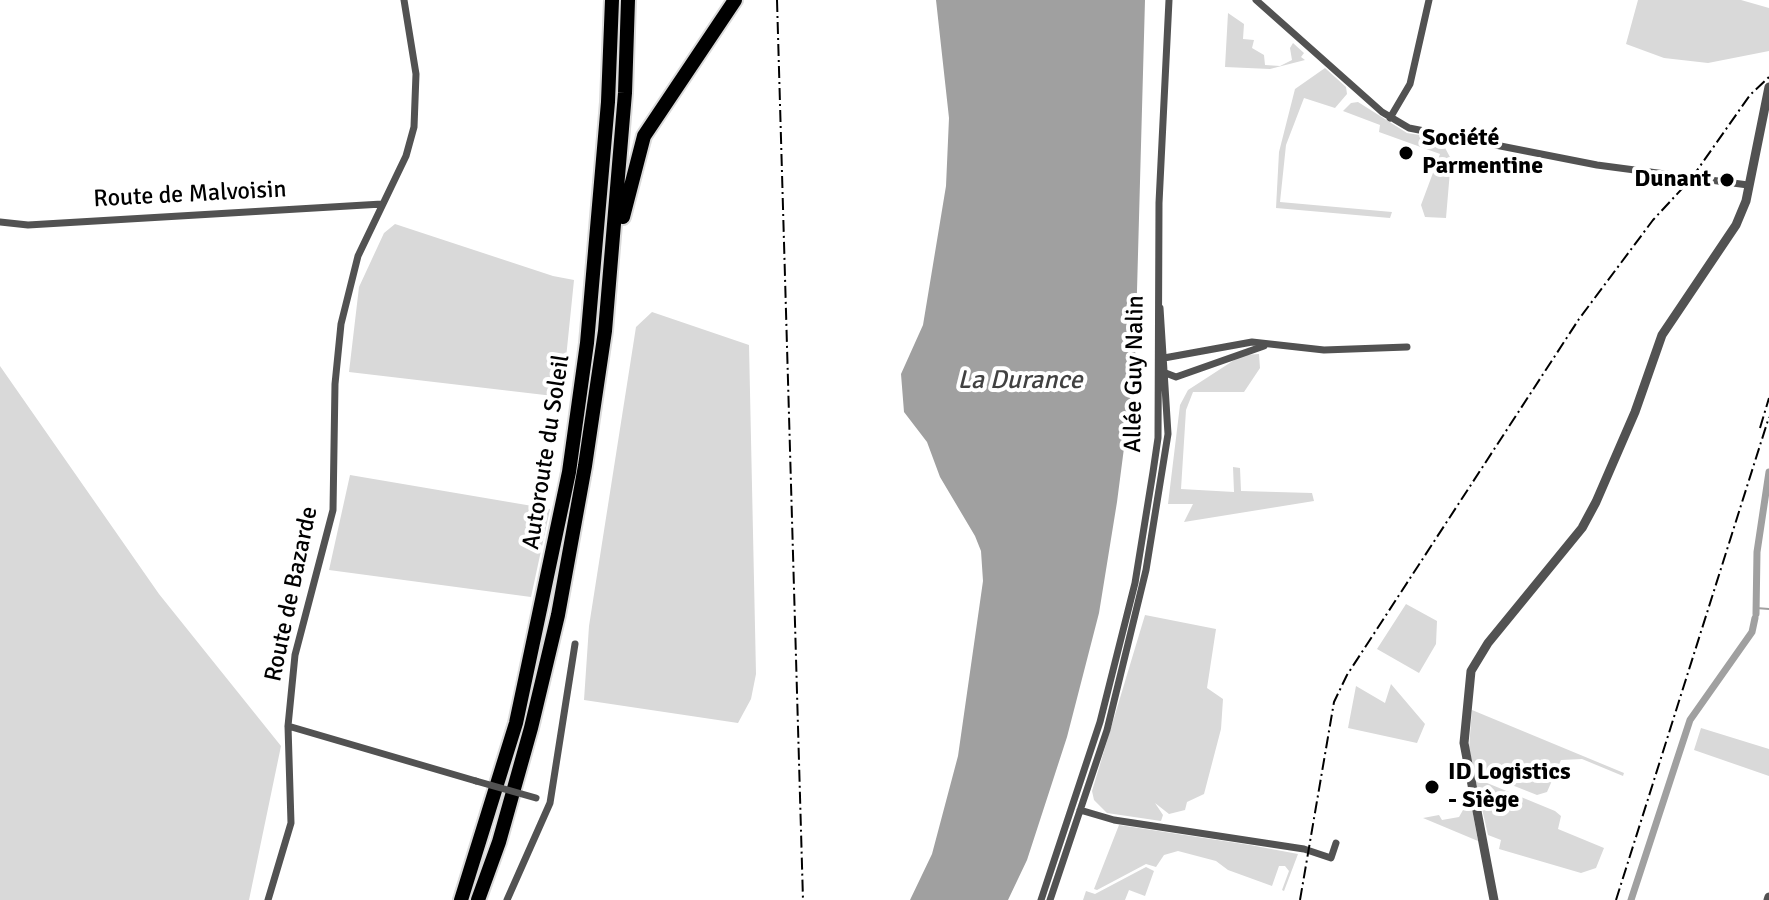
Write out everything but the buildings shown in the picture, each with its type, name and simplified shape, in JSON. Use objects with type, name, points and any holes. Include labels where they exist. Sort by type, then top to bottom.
[{"type":"highway","name":"Autoroute du Soleil","points":[[461,900],[516,723],[569,472],[590,313],[608,102],[612,0]]},
{"type":"highway","name":"Autoroute du Soleil","points":[[478,900],[515,785],[558,615],[605,331],[625,93],[628,0]]},
{"type":"highway","points":[[605,331],[614,297],[624,205],[644,136],[735,0]]},
{"type":"street","name":"Route de Bazarde","points":[[268,900],[291,823],[288,726],[295,655],[333,510],[335,384],[344,309],[358,256],[406,156],[414,127],[416,74],[404,0]]},
{"type":"street","points":[[1157,278],[1169,0]]},
{"type":"street","points":[[1256,0],[1390,118],[1409,128],[1597,165],[1748,185]]},
{"type":"street","points":[[1390,118],[1410,84],[1429,0]]},
{"type":"street","points":[[1494,900],[1464,743],[1471,671],[1488,643],[1582,528],[1630,425],[1662,335],[1736,225],[1769,87]]},
{"type":"street","name":"Route de Malvoisin","points":[[0,222],[28,225],[382,204]]},
{"type":"street","name":"Allée Guy Nalin","points":[[1041,900],[1107,730],[1146,570],[1167,444],[1166,374],[1161,362],[1164,343],[1157,278]]},
{"type":"street","name":"Allée Guy Nalin","points":[[1050,900],[1078,809],[1135,583],[1158,438],[1161,362],[1157,278]]},
{"type":"street","points":[[1266,346],[1176,377],[1166,374],[1161,362],[1175,355],[1197,354],[1252,342],[1266,346],[1324,350],[1407,347]]},
{"type":"street","points":[[1164,343],[1175,355]]},
{"type":"street","points":[[1167,392],[1176,377]]},
{"type":"street","points":[[507,900],[550,803],[575,644]]},
{"type":"street","points":[[288,726],[550,803]]},
{"type":"street","points":[[1078,809],[1114,820],[1304,849],[1331,858],[1336,843]]},
{"type":"shaded area","points":[[1638,0],[1741,0],[1769,8],[1769,51],[1708,63],[1664,58],[1626,44]]},
{"type":"shaded area","points":[[1228,13],[1244,24],[1243,39],[1254,40],[1252,48],[1264,55],[1265,65],[1280,66],[1292,60],[1290,48],[1293,43],[1304,53],[1301,57],[1305,60],[1270,69],[1225,67]]},
{"type":"shaded area","points":[[1325,68],[1346,87],[1347,94],[1335,108],[1304,98],[1286,145],[1280,202],[1392,212],[1390,218],[1276,208],[1279,152],[1295,89]]},
{"type":"shaded area","points":[[1358,102],[1407,133],[1426,136],[1443,144],[1451,159],[1446,218],[1425,217],[1421,205],[1440,154],[1379,132],[1380,125],[1343,111],[1351,103]]},
{"type":"shaded area","points":[[395,224],[553,276],[574,280],[562,397],[349,372],[359,287],[384,233]]},
{"type":"shaded area","points":[[652,312],[749,345],[756,674],[751,699],[738,723],[584,700],[589,626],[636,327]]},
{"type":"shaded area","points":[[1259,354],[1260,368],[1244,392],[1193,392],[1186,410],[1181,489],[1234,492],[1233,467],[1240,468],[1241,491],[1312,493],[1314,501],[1184,522],[1193,504],[1168,504],[1180,405],[1188,390],[1242,355]]},
{"type":"shaded area","points":[[0,366],[159,594],[281,746],[249,900],[0,900]]},
{"type":"shaded area","points":[[350,475],[550,509],[531,597],[329,570]]},
{"type":"shaded area","points":[[1406,604],[1437,621],[1436,644],[1419,673],[1377,649]]},
{"type":"shaded area","points":[[1145,615],[1216,629],[1207,688],[1223,699],[1221,729],[1204,794],[1187,802],[1185,810],[1169,814],[1155,803],[1163,815],[1161,821],[1107,813],[1094,800],[1092,791]]},
{"type":"shaded area","points":[[1391,684],[1425,724],[1417,743],[1348,728],[1356,686],[1385,703]]},
{"type":"shaded area","points":[[1472,710],[1624,773],[1623,776],[1582,759],[1561,760],[1547,792],[1537,795],[1474,770],[1469,748]]},
{"type":"shaded area","points":[[1701,728],[1769,749],[1769,776],[1694,750]]},
{"type":"shaded area","points":[[1475,778],[1555,811],[1561,816],[1558,829],[1604,848],[1596,868],[1581,873],[1499,849],[1501,840],[1488,835]]},
{"type":"shaded area","points":[[1472,809],[1478,841],[1423,818],[1439,815],[1442,820],[1459,817],[1463,810]]},
{"type":"shaded area","points":[[1119,825],[1298,854],[1284,891],[1289,871],[1285,866],[1279,866],[1272,886],[1228,870],[1216,861],[1178,851],[1164,855],[1156,867],[1146,864],[1094,889]]},
{"type":"shaded area","points":[[1146,867],[1154,871],[1145,896],[1129,890],[1125,900],[1083,900],[1086,891],[1095,894]]},
{"type":"water","name":"La Durance","points":[[936,0],[1145,0],[1135,363],[1117,502],[1099,613],[1067,737],[1027,860],[1008,900],[910,900],[932,854],[958,756],[983,581],[981,551],[975,536],[940,477],[927,442],[904,412],[901,374],[923,325],[946,186],[949,118]]},
{"type":"waterway","points":[[1756,614],[1757,552],[1769,472]]},
{"type":"waterway","points":[[1756,608],[1769,609]]},
{"type":"waterway","points":[[1631,900],[1690,720],[1752,632],[1755,618]]},
{"type":"railway","points":[[777,0],[803,900]]},
{"type":"railway","points":[[1300,900],[1334,702],[1347,675],[1579,319],[1653,220],[1691,179],[1750,95],[1769,77]]},
{"type":"railway","points":[[1760,428],[1769,398]]},
{"type":"railway","points":[[1616,900],[1769,417]]},
{"type":"place","name":"Société Parmentine","points":[[1406,153]]},
{"type":"place","name":"Dunant","points":[[1727,180]]},
{"type":"place","name":"ID Logistics - Siège","points":[[1432,787]]}]
